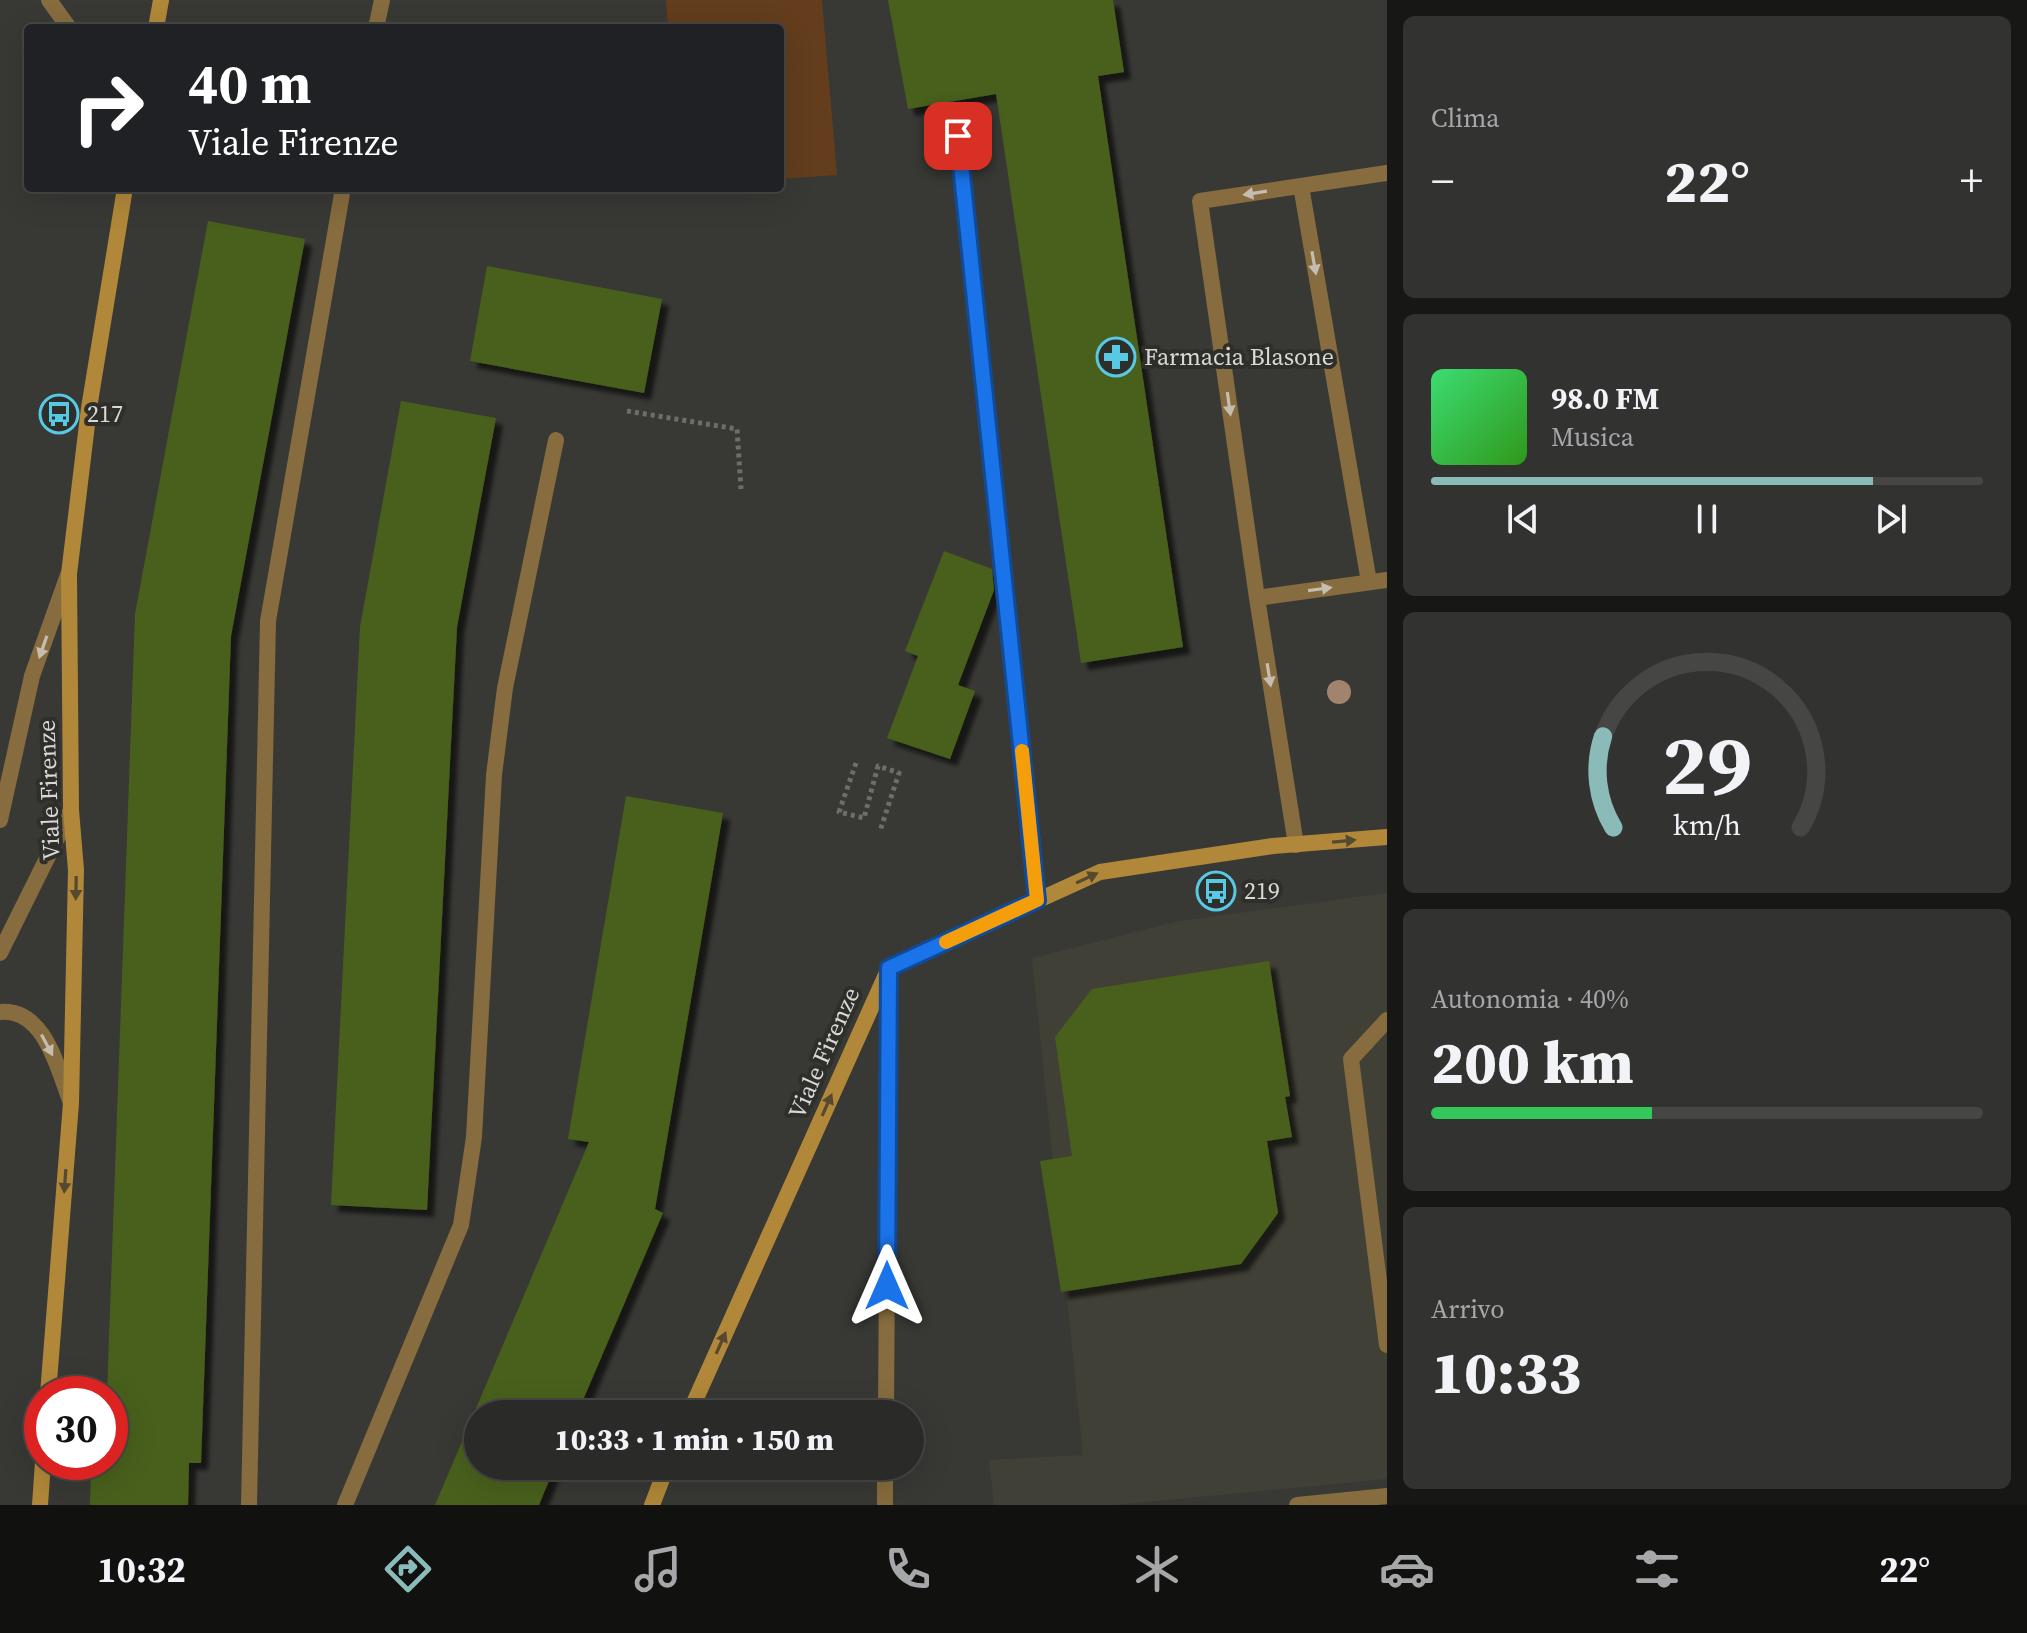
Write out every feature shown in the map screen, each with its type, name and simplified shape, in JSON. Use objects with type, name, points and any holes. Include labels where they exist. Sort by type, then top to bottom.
[{"type":"main road","points":[[157,24],[161,0]]},
{"type":"main road","name":"Viale Firenze","points":[[49,1376],[71,1103],[76,870],[71,810],[69,574],[89,408],[124,192]]},
{"type":"main road","name":"Viale Firenze","points":[[695,1400],[889,968],[1100,872],[1296,845],[1387,837]]},
{"type":"main road","points":[[40,1505],[42,1480]]},
{"type":"main road","points":[[652,1505],[662,1480]]},
{"type":"street","points":[[49,0],[66,24]]},
{"type":"street","points":[[377,24],[382,0]]},
{"type":"street","points":[[958,136],[1037,900]]},
{"type":"street","points":[[1296,845],[1200,201],[1387,173]]},
{"type":"street","points":[[1301,186],[1369,582]]},
{"type":"street","points":[[249,1505],[268,621],[342,192]]},
{"type":"street","points":[[345,1505],[461,1225],[474,1137],[494,775],[505,688],[556,440]]},
{"type":"street","points":[[0,820],[32,676],[69,574]]},
{"type":"street","points":[[1257,598],[1387,580]]},
{"type":"street","points":[[0,953],[71,810]]},
{"type":"street","points":[[886,1400],[889,968]]},
{"type":"street","points":[[0,1012],[30,1019],[48,1043],[71,1103]]},
{"type":"street","points":[[1387,1020],[1351,1059],[1387,1345]]},
{"type":"street","points":[[885,1480],[885,1505]]},
{"type":"street","points":[[1297,1505],[1387,1496]]},
{"type":"path","points":[[627,411],[737,429],[741,489]]},
{"type":"path","points":[[856,763],[839,812],[864,818],[878,766],[899,773],[880,831]]},
{"type":"shaded area","points":[[666,0],[822,0],[837,175],[784,179],[784,24],[668,24]]},
{"type":"shaded area","points":[[1387,893],[1387,1479],[1114,1505],[994,1505],[989,1460],[1083,1455],[1032,958],[1179,921]]},
{"type":"building","points":[[888,0],[1113,0],[1124,72],[1098,76],[1183,647],[1081,663],[996,94],[908,109]]},
{"type":"building","points":[[208,221],[305,239],[231,636],[201,1463],[189,1463],[188,1505],[90,1505],[91,1480],[128,1480],[128,1376],[108,1376],[135,614]]},
{"type":"building","points":[[487,266],[662,299],[644,393],[470,361]]},
{"type":"building","points":[[401,401],[496,418],[457,627],[427,1210],[331,1205],[360,627]]},
{"type":"building","points":[[944,551],[992,569],[994,590],[958,685],[975,691],[950,759],[887,738],[918,656],[905,651]]},
{"type":"building","points":[[626,796],[723,813],[655,1209],[663,1213],[583,1400],[480,1400],[589,1142],[568,1139]]},
{"type":"building","points":[[1269,961],[1290,1096],[1285,1097],[1292,1137],[1267,1141],[1278,1213],[1241,1264],[1061,1292],[1040,1161],[1072,1156],[1055,1037],[1092,989]]},
{"type":"building","points":[[464,1437],[464,1480],[549,1480],[539,1505],[435,1505]]},
{"type":"slow traffic","points":[[946,942],[1037,900],[1022,751]]},
{"type":"place","name":"Farmacia Blasone","points":[[1116,357]]},
{"type":"place","name":"217","points":[[59,414]]},
{"type":"place","name":"219","points":[[1216,891]]},
{"type":"route","points":[[887,1286],[889,968],[1037,900],[958,136]]}]
